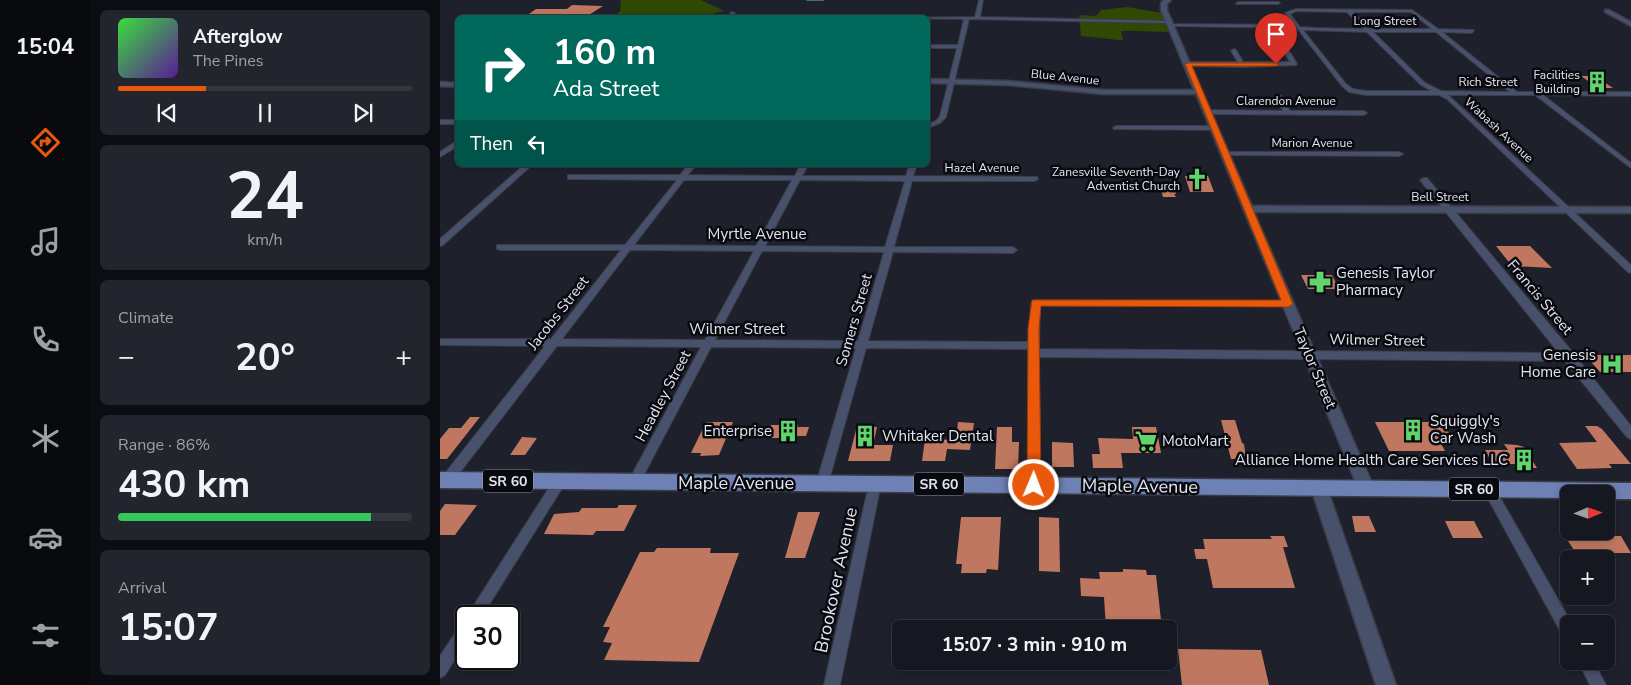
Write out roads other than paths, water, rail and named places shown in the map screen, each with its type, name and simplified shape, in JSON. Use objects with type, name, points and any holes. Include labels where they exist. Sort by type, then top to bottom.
[{"type":"main road","name":"Maple Avenue","points":[[444,480],[1631,491]]},
{"type":"street","points":[[977,18],[981,0]]},
{"type":"street","name":"Taylor Street","points":[[1168,0],[1164,3],[1163,7],[1366,488]]},
{"type":"street","points":[[1238,3],[1278,3]]},
{"type":"street","points":[[1298,27],[1287,13],[1296,10],[1412,11],[1515,93]]},
{"type":"street","name":"Wabash Avenue","points":[[1348,10],[1423,84],[1442,93],[1631,270]]},
{"type":"street","points":[[1607,11],[1631,24]]},
{"type":"street","name":"Long Street","points":[[930,18],[1298,27],[1315,30],[1472,31]]},
{"type":"street","points":[[930,125],[938,122],[943,117],[967,18]]},
{"type":"street","name":"Rich Street","points":[[1298,27],[1346,88],[1361,93],[1631,94]]},
{"type":"street","points":[[930,46],[960,46]]},
{"type":"street","points":[[1234,50],[1242,64]]},
{"type":"street","points":[[1188,64],[1294,64],[1286,50]]},
{"type":"street","name":"Blue Avenue","points":[[930,81],[1008,83],[1103,92],[1199,92]]},
{"type":"street","points":[[440,84],[455,85]]},
{"type":"street","points":[[1537,94],[1631,166]]},
{"type":"street","points":[[1278,97],[1288,113]]},
{"type":"street","name":"Clarendon Avenue","points":[[1208,112],[1364,113]]},
{"type":"street","points":[[440,122],[455,122]]},
{"type":"street","points":[[1116,128],[1214,128]]},
{"type":"street","points":[[440,155],[455,144]]},
{"type":"street","name":"Marion Avenue","points":[[1225,154],[1399,154]]},
{"type":"street","points":[[440,243],[526,167]]},
{"type":"street","name":"Jacobs Street","points":[[444,480],[554,343],[690,167]]},
{"type":"street","name":"Headley Street","points":[[634,482],[803,167]]},
{"type":"street","name":"Somers Street","points":[[822,484],[912,167]]},
{"type":"street","name":"Hazel Avenue","points":[[571,176],[1034,179]]},
{"type":"street","name":"Francis Street","points":[[1424,180],[1631,434]]},
{"type":"street","name":"Bell Street","points":[[1248,209],[1631,210]]},
{"type":"street","name":"Myrtle Avenue","points":[[500,247],[1014,250]]},
{"type":"street","points":[[1034,485],[1036,303],[1288,304]]},
{"type":"street","name":"Wilmer Street","points":[[440,342],[862,345],[1570,357]]},
{"type":"street","points":[[481,605],[560,481]]},
{"type":"street","name":"Brookover Avenue","points":[[832,685],[876,484]]},
{"type":"street","points":[[1319,488],[1386,685]]},
{"type":"street","points":[[1489,489],[1560,617]]},
{"type":"street","points":[[440,670],[455,646]]},
{"type":"street","points":[[1590,670],[1598,685]]},
{"type":"waterway","points":[[807,0],[823,0]]},
{"type":"place","name":"Facilities Building","points":[[1597,82]]},
{"type":"place","name":"Zanesville Seventh-Day Adventist Church","points":[[1197,179]]},
{"type":"place","name":"Genesis Taylor Pharmacy","points":[[1320,282]]},
{"type":"place","name":"Genesis Home Care","points":[[1612,364]]},
{"type":"place","name":"Squiggly's Car Wash","points":[[1413,430]]},
{"type":"place","name":"Enterprise","points":[[788,431]]},
{"type":"place","name":"Whitaker Dental","points":[[865,436]]},
{"type":"place","name":"MotoMart","points":[[1146,441]]},
{"type":"place","name":"Alliance Home Health Care Services LLC","points":[[1524,460]]}]
